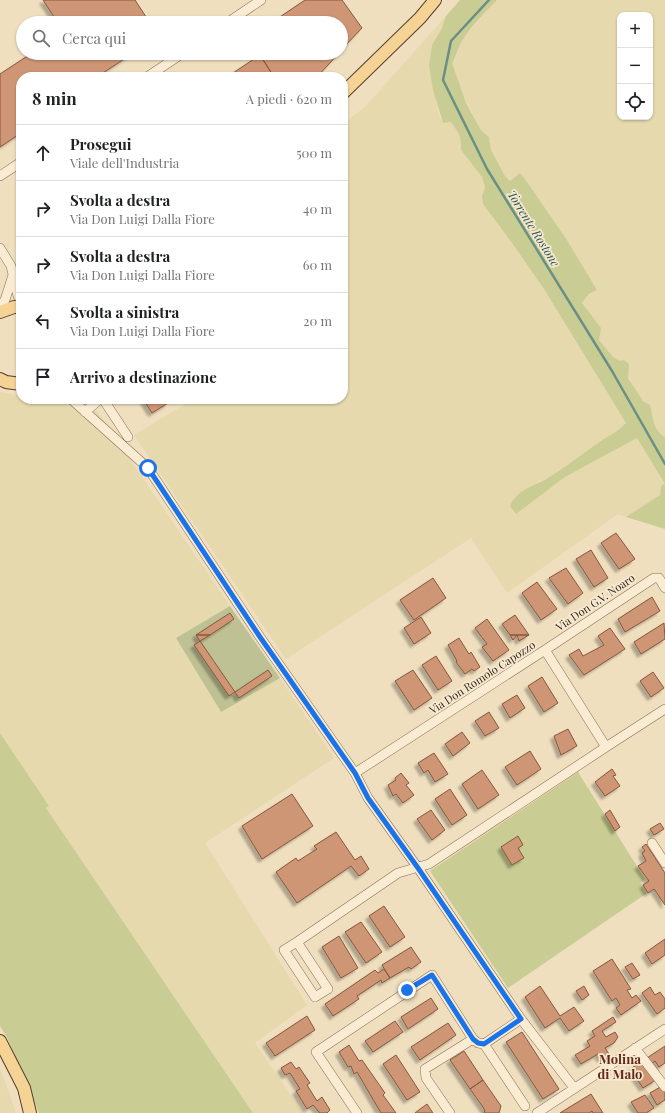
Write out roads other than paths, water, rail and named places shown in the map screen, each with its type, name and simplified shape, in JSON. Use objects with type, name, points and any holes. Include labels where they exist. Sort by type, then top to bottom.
[{"type":"main road","points":[[348,88],[420,18],[435,0]]},
{"type":"main road","points":[[0,312],[16,307]]},
{"type":"main road","points":[[2,381],[16,383]]},
{"type":"main road","points":[[0,1041],[24,1088],[30,1113]]},
{"type":"street","points":[[238,16],[262,0]]},
{"type":"street","points":[[154,72],[172,60]]},
{"type":"street","points":[[0,176],[16,165]]},
{"type":"street","points":[[0,248],[9,261],[16,285]]},
{"type":"street","points":[[0,265],[9,261]]},
{"type":"street","points":[[0,307],[5,300],[14,274]]},
{"type":"street","points":[[76,404],[148,468],[260,637],[355,773],[368,798],[418,868],[521,1019],[574,1088]]},
{"type":"street","points":[[85,412],[94,404]]},
{"type":"street","points":[[106,404],[128,437]]},
{"type":"street","name":"Via Don G.V. Noaro","points":[[545,650],[654,578],[659,578],[665,588]]},
{"type":"street","name":"Via Don Romolo Capozzo","points":[[355,773],[545,650],[606,747]]},
{"type":"street","points":[[297,942],[328,989],[315,997],[284,950],[398,873],[429,864],[665,709]]},
{"type":"street","points":[[652,843],[665,863]]},
{"type":"street","points":[[357,1113],[316,1052],[407,990],[432,975],[473,1039],[478,1043],[484,1044],[521,1019]]},
{"type":"street","points":[[536,1113],[665,1028]]},
{"type":"street","points":[[450,1113],[426,1078],[425,1069],[473,1039]]},
{"type":"street","points":[[484,1044],[525,1106]]},
{"type":"street","points":[[635,1048],[665,1087]]},
{"type":"waterway","name":"Torrente Rostone","points":[[489,0],[451,41],[443,80],[487,169],[612,371],[665,464]]},
{"type":"district","name":"Molina di Malo","points":[[620,1066]]}]
